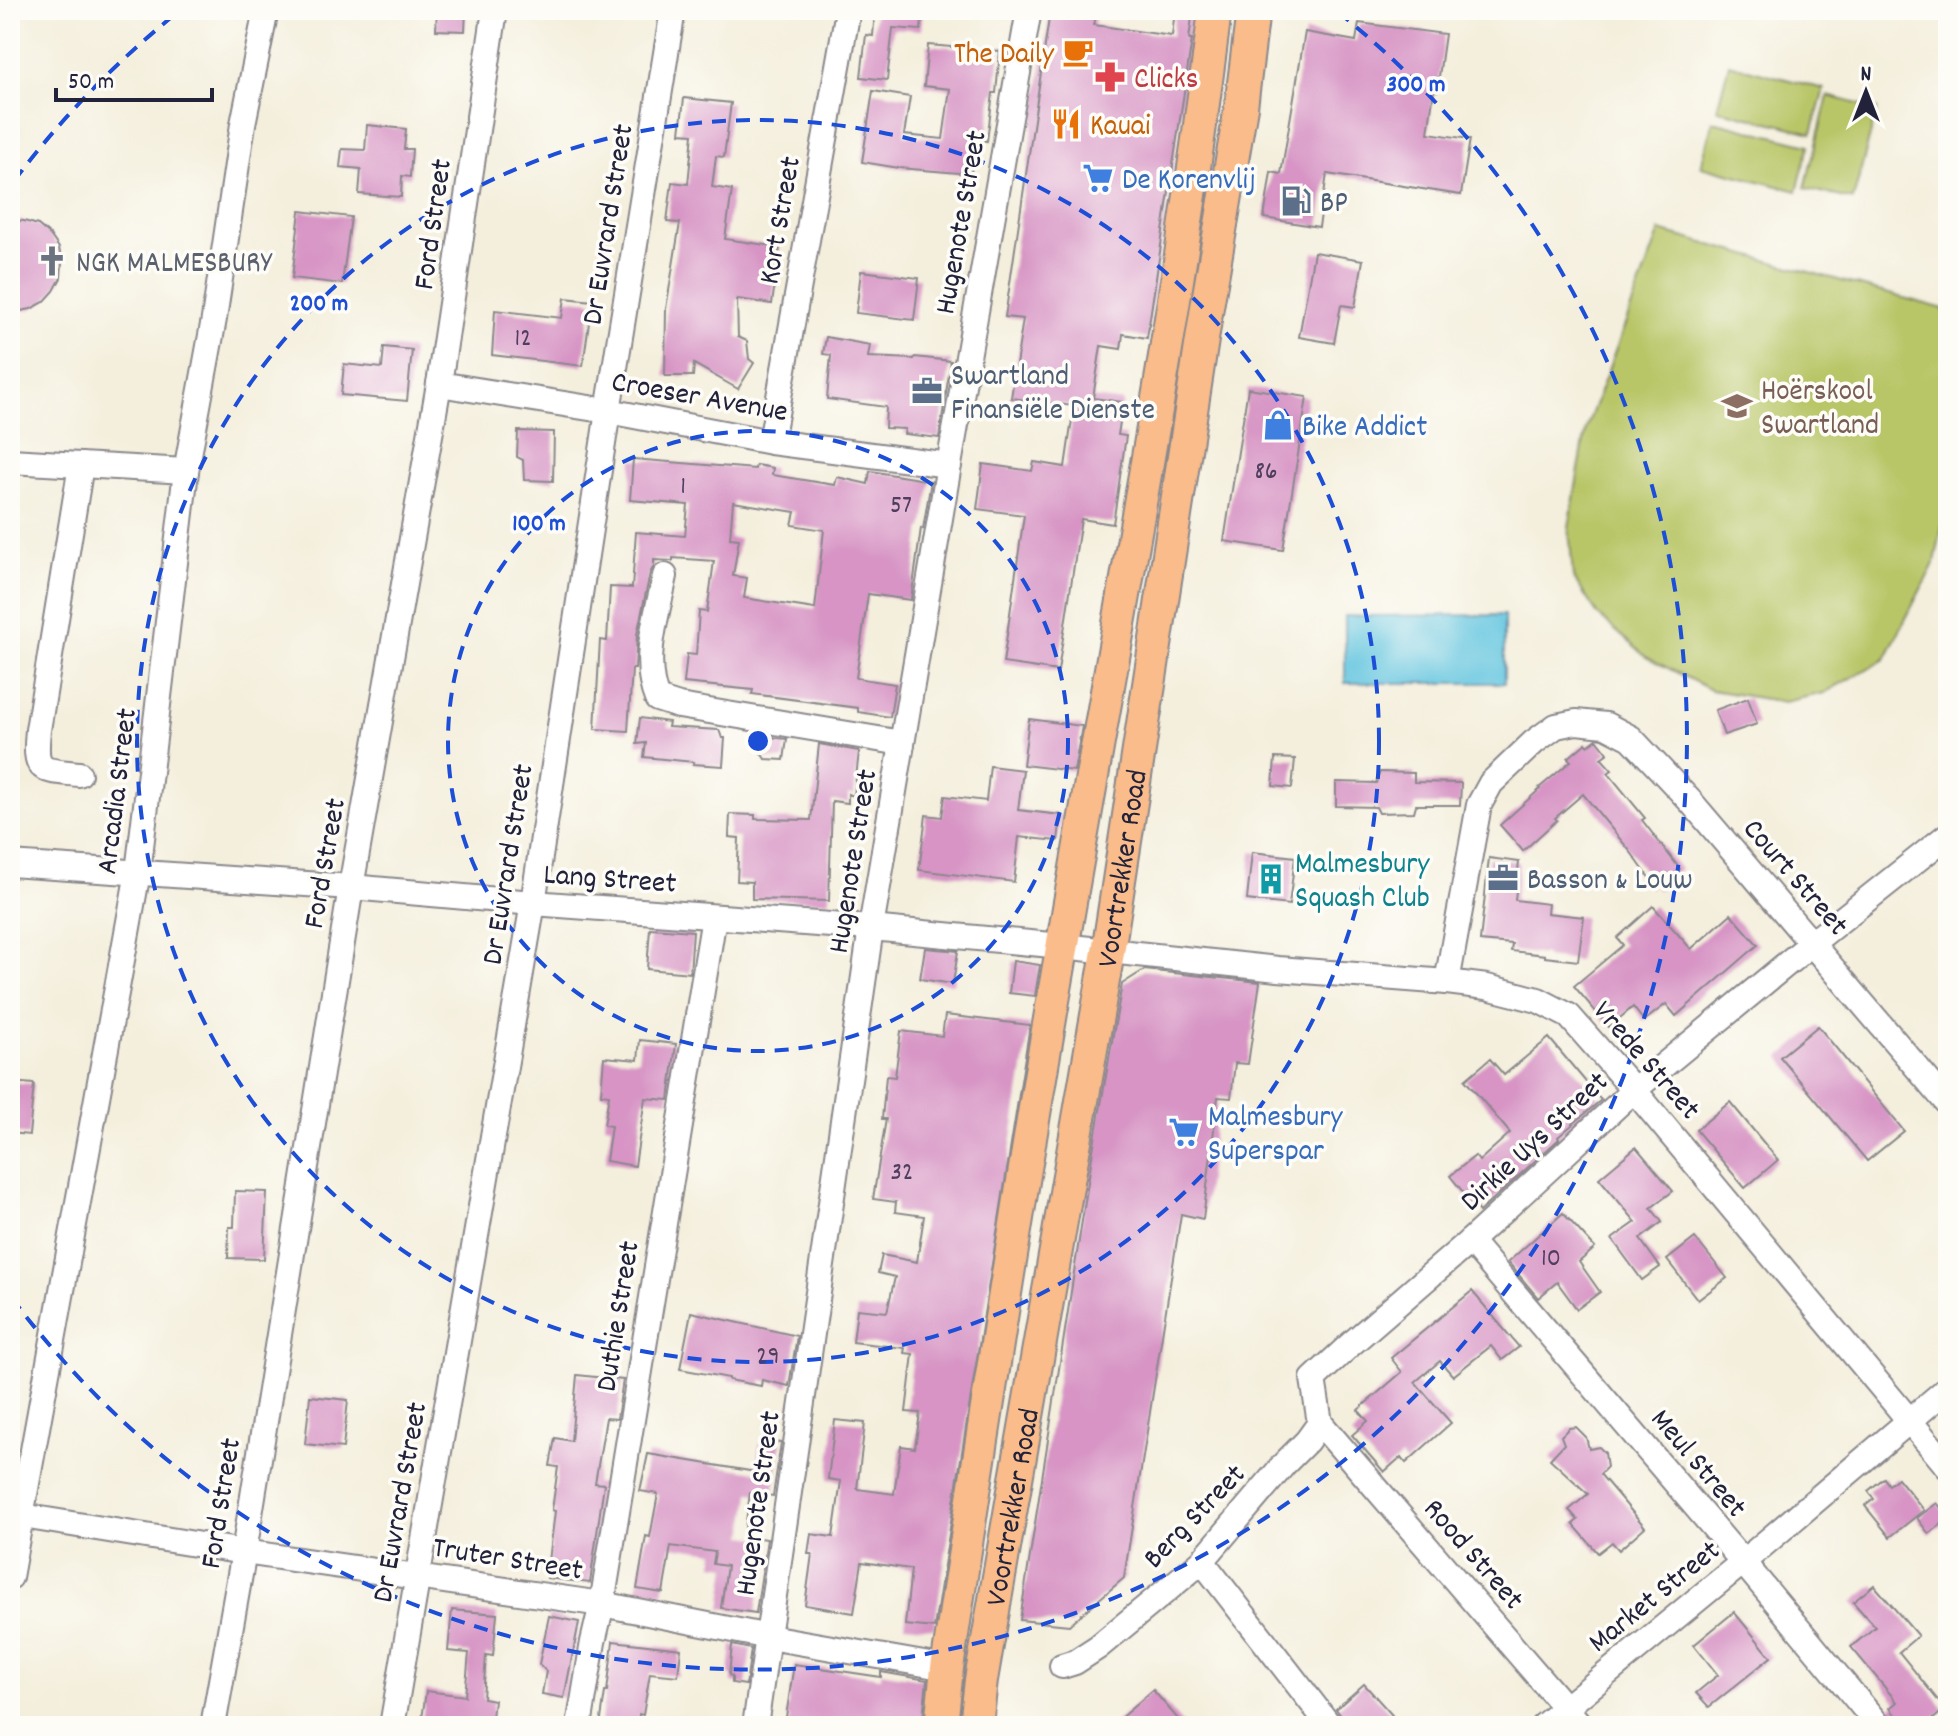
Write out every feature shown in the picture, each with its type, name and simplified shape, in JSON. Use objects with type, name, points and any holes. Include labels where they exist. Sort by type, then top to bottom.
[{"type":"main road","name":"Voortrekker Road","points":[[941,1726],[947,1668],[1015,1231],[1174,302],[1215,10]]},
{"type":"main road","name":"Voortrekker Road","points":[[976,1726],[981,1680],[1108,952],[1207,307],[1241,107],[1253,10]]},
{"type":"street","name":"Arcadia Street","points":[[10,1577],[15,1515],[138,872],[186,471],[214,319],[243,124],[266,10]]},
{"type":"street","name":"Ford Street","points":[[213,1726],[351,887],[439,384],[495,10]]},
{"type":"street","name":"Dr Euvrard Street","points":[[392,1726],[533,903],[673,10]]},
{"type":"street","name":"Kort Street","points":[[771,442],[848,10]]},
{"type":"street","name":"Hugenote Street","points":[[755,1726],[871,928],[1029,10]]},
{"type":"street","name":"Croeser Avenue","points":[[439,384],[608,411],[771,442],[949,465]]},
{"type":"street","points":[[10,461],[186,471]]},
{"type":"street","points":[[79,774],[47,770],[39,765],[36,753],[81,465]]},
{"type":"street","points":[[665,576],[650,649],[649,676],[657,699],[679,706],[902,743]]},
{"type":"street","name":"Court Street","points":[[1447,982],[1479,805],[1491,783],[1534,742],[1556,726],[1576,722],[1606,725],[1631,738],[1692,803],[1948,1104]]},
{"type":"street","name":"Dirkie Uys Street","points":[[1320,1423],[1313,1379],[1470,1241],[1634,1090],[1948,835]]},
{"type":"street","name":"Lang Street","points":[[10,864],[871,928],[1108,952]]},
{"type":"street","name":"Duthie Street","points":[[579,1726],[602,1604],[714,917]]},
{"type":"street","name":"Vrede Street","points":[[1108,952],[1487,987],[1538,1000],[1569,1016],[1948,1467]]},
{"type":"street","name":"Meul Street","points":[[1470,1241],[1879,1726]]},
{"type":"street","name":"Market Street","points":[[1543,1726],[1573,1717],[1743,1562],[1948,1388]]},
{"type":"street","name":"Berg Street","points":[[1062,1666],[1075,1662],[1098,1647],[1202,1561],[1320,1423]]},
{"type":"street","name":"Rood Street","points":[[1320,1423],[1573,1717]]},
{"type":"street","name":"Truter Street","points":[[15,1515],[602,1604],[947,1668]]},
{"type":"street","points":[[1202,1561],[1330,1726]]},
{"type":"green space","points":[[1729,64],[1824,89],[1812,133],[1717,109]]},
{"type":"green space","points":[[1828,96],[1877,109],[1853,200],[1805,188]]},
{"type":"green space","points":[[1713,121],[1809,145],[1797,191],[1701,166]]},
{"type":"green space","points":[[1660,231],[1944,309],[1948,357],[1948,498],[1935,562],[1885,659],[1824,693],[1784,702],[1711,690],[1646,657],[1598,615],[1573,577],[1569,527],[1586,429]]},
{"type":"water","points":[[1504,615],[1504,683],[1345,683],[1345,616]]},
{"type":"building","points":[[437,10],[466,10],[465,31],[436,30]]},
{"type":"building","points":[[875,10],[923,10],[921,30],[893,28],[887,80],[861,77],[866,35],[873,36]]},
{"type":"building","name":"De Korenvlij","points":[[1056,10],[1097,10],[1094,25],[1172,36],[1175,10],[1193,10],[1189,39],[1192,39],[1147,338],[1123,334],[1121,349],[1101,346],[1093,398],[1123,402],[1118,435],[1126,436],[1113,524],[1081,519],[1058,671],[1003,663],[1024,515],[977,509],[983,464],[1032,471],[1034,462],[1065,467],[1074,406],[1011,398],[1023,319],[1005,317],[1049,18],[1055,19]]},
{"type":"building","points":[[1359,23],[1445,34],[1428,133],[1470,139],[1461,195],[1327,174],[1319,227],[1264,218],[1271,172],[1281,174],[1305,32],[1356,41]]},
{"type":"building","points":[[928,45],[1000,51],[987,141],[974,139],[971,174],[862,162],[873,91],[910,97],[904,135],[943,139],[950,89],[924,86]]},
{"type":"building","points":[[684,98],[731,103],[724,157],[716,156],[712,187],[732,190],[725,239],[780,247],[772,304],[737,299],[738,337],[747,341],[749,359],[754,363],[738,389],[694,364],[693,376],[665,376],[666,309],[680,223],[667,222],[672,182],[688,184],[693,134],[680,133]]},
{"type":"building","points":[[367,125],[406,129],[404,149],[412,149],[410,177],[402,176],[401,197],[359,194],[361,169],[340,167],[342,149],[365,150]]},
{"type":"building","points":[[300,211],[351,217],[342,284],[292,278]]},
{"type":"building","points":[[10,220],[38,225],[59,248],[62,263],[61,278],[44,302],[31,309],[10,313]]},
{"type":"building","points":[[1314,252],[1363,260],[1355,307],[1341,305],[1334,343],[1299,337]]},
{"type":"building","points":[[861,271],[919,278],[914,320],[856,313]]},
{"type":"building","points":[[565,298],[592,301],[583,366],[492,355],[495,310],[562,318]]},
{"type":"building","points":[[826,337],[870,345],[868,357],[951,361],[939,438],[904,434],[905,429],[885,428],[886,407],[827,399],[831,355],[823,354]]},
{"type":"building","points":[[384,347],[412,350],[407,401],[341,395],[344,364],[382,368]]},
{"type":"building","points":[[1248,388],[1307,397],[1283,550],[1224,541]]},
{"type":"building","points":[[518,431],[554,432],[553,481],[524,480],[523,460],[517,457]]},
{"type":"building","points":[[633,459],[755,469],[756,465],[773,468],[772,475],[835,485],[837,477],[868,484],[870,471],[931,481],[911,600],[868,594],[856,678],[895,684],[890,717],[858,712],[858,708],[752,694],[753,690],[684,683],[687,654],[696,655],[699,611],[707,612],[714,561],[673,558],[673,561],[654,560],[650,573],[637,635],[635,669],[632,669],[628,731],[595,729],[600,640],[607,641],[610,587],[632,588],[636,532],[685,536],[688,505],[630,500]],"holes":[[[733,502],[795,512],[792,525],[824,530],[815,609],[744,598],[747,578],[733,576],[739,539],[730,538]]]},
{"type":"building","points":[[1748,698],[1757,724],[1724,735],[1715,710]]},
{"type":"building","points":[[640,718],[669,722],[668,727],[719,730],[725,738],[723,766],[644,757],[646,743],[637,744]]},
{"type":"building","points":[[1029,719],[1082,726],[1074,771],[1023,765]]},
{"type":"building","points":[[762,736],[787,739],[784,760],[765,759],[753,741],[763,742]]},
{"type":"building","points":[[1597,739],[1608,753],[1601,758],[1612,770],[1608,773],[1645,818],[1642,820],[1680,869],[1658,890],[1583,794],[1523,851],[1500,825],[1571,761],[1568,758],[1586,743],[1588,746]]},
{"type":"building","points":[[819,744],[859,751],[854,796],[848,794],[848,803],[832,801],[829,901],[752,899],[752,882],[737,881],[739,838],[729,837],[730,814],[755,815],[755,819],[811,820]]},
{"type":"building","points":[[1275,758],[1295,759],[1292,788],[1273,786]]},
{"type":"building","points":[[990,766],[1023,770],[1018,810],[1061,815],[1058,841],[1019,837],[1014,882],[919,870],[926,815],[942,817],[945,796],[986,801]]},
{"type":"building","points":[[1380,772],[1414,773],[1414,782],[1461,783],[1460,805],[1416,805],[1414,812],[1379,813],[1376,807],[1336,806],[1336,782],[1376,783]]},
{"type":"building","name":"Malmesbury Squash Club","points":[[1252,852],[1295,857],[1289,905],[1247,900]]},
{"type":"building","points":[[1489,858],[1519,862],[1515,900],[1548,904],[1547,913],[1584,917],[1578,961],[1511,951],[1512,944],[1480,941]]},
{"type":"building","points":[[1653,906],[1691,949],[1731,914],[1758,945],[1676,1016],[1666,1004],[1644,1021],[1633,1007],[1609,1027],[1574,986],[1623,945],[1617,938]]},
{"type":"building","points":[[650,928],[693,931],[690,973],[647,969]]},
{"type":"building","points":[[925,948],[958,951],[953,984],[920,979]]},
{"type":"building","points":[[1013,961],[1040,965],[1035,996],[1009,993]]},
{"type":"building","points":[[1144,970],[1260,982],[1248,1064],[1235,1063],[1231,1098],[1218,1097],[1203,1219],[1181,1214],[1124,1578],[1069,1625],[1020,1620],[1122,984]]},
{"type":"building","points":[[945,1015],[1030,1025],[934,1628],[905,1625],[911,1569],[862,1562],[854,1613],[805,1605],[812,1554],[808,1554],[811,1534],[833,1537],[841,1481],[828,1479],[835,1420],[865,1423],[857,1489],[894,1494],[901,1446],[915,1448],[920,1413],[906,1412],[913,1354],[904,1353],[905,1348],[853,1342],[857,1309],[887,1312],[895,1277],[878,1273],[882,1255],[917,1262],[924,1216],[895,1212],[896,1202],[873,1199],[886,1119],[882,1119],[886,1076],[895,1077],[901,1031],[942,1036]]},
{"type":"building","points":[[1818,1026],[1904,1131],[1867,1161],[1780,1057]]},
{"type":"building","points":[[1549,1038],[1601,1100],[1479,1212],[1450,1176],[1475,1156],[1479,1161],[1510,1133],[1465,1080],[1490,1059],[1504,1075]]},
{"type":"building","points":[[640,1040],[676,1044],[669,1100],[645,1098],[635,1166],[606,1161],[611,1126],[604,1125],[609,1095],[601,1094],[604,1057],[638,1060]]},
{"type":"building","points":[[10,1082],[34,1084],[29,1135],[10,1133]]},
{"type":"building","points":[[1730,1102],[1778,1160],[1745,1188],[1696,1130]]},
{"type":"building","points":[[1636,1147],[1673,1191],[1651,1208],[1662,1222],[1640,1239],[1660,1267],[1642,1280],[1612,1239],[1636,1222],[1599,1178]]},
{"type":"building","points":[[235,1191],[267,1192],[264,1259],[228,1258],[229,1227],[234,1227]]},
{"type":"building","points":[[1563,1213],[1595,1248],[1579,1262],[1600,1292],[1577,1309],[1557,1282],[1538,1298],[1508,1262]]},
{"type":"building","points":[[1695,1238],[1727,1278],[1698,1300],[1667,1260]]},
{"type":"building","points":[[1472,1291],[1519,1347],[1502,1360],[1491,1346],[1453,1376],[1440,1361],[1415,1382],[1451,1423],[1406,1463],[1401,1457],[1384,1472],[1352,1435],[1368,1421],[1358,1410],[1402,1372],[1391,1358]]},
{"type":"building","points":[[691,1312],[797,1336],[789,1386],[762,1380],[761,1386],[680,1369]]},
{"type":"building","points":[[577,1375],[623,1380],[617,1419],[606,1418],[595,1483],[604,1484],[590,1583],[547,1578],[558,1467],[550,1466],[555,1438],[571,1441]]},
{"type":"building","points":[[310,1396],[348,1400],[343,1448],[305,1444]]},
{"type":"building","points":[[1576,1427],[1586,1437],[1589,1449],[1599,1447],[1605,1453],[1607,1467],[1600,1474],[1645,1527],[1619,1550],[1612,1542],[1598,1553],[1573,1524],[1578,1520],[1569,1510],[1588,1494],[1550,1459],[1564,1444],[1561,1436],[1569,1428]]},
{"type":"building","points":[[760,1441],[781,1443],[773,1496],[750,1493],[744,1536],[767,1539],[756,1613],[721,1608],[727,1566],[713,1564],[715,1552],[671,1546],[663,1593],[637,1589],[646,1536],[650,1537],[658,1494],[640,1491],[648,1454],[756,1472]]},
{"type":"building","points":[[1884,1478],[1889,1485],[1898,1478],[1924,1510],[1890,1537],[1865,1506],[1874,1499],[1868,1491]]},
{"type":"building","points":[[1937,1503],[1948,1519],[1929,1534],[1917,1518]]},
{"type":"building","points":[[1874,1585],[1918,1636],[1899,1652],[1945,1709],[1925,1726],[1904,1726],[1890,1708],[1897,1702],[1851,1647],[1875,1627],[1853,1602]]},
{"type":"building","points":[[452,1610],[497,1614],[493,1656],[486,1655],[483,1698],[494,1700],[491,1726],[421,1726],[426,1691],[465,1696],[469,1653],[448,1651]]},
{"type":"building","points":[[1734,1612],[1771,1657],[1709,1707],[1696,1693],[1718,1675],[1694,1645]]},
{"type":"building","points":[[549,1616],[579,1622],[564,1698],[542,1694],[546,1671],[539,1664]]},
{"type":"building","points":[[613,1641],[681,1649],[678,1676],[650,1673],[643,1715],[639,1714],[637,1726],[600,1726]]},
{"type":"building","points":[[732,1645],[751,1649],[746,1685],[732,1683],[732,1676],[729,1675]]},
{"type":"building","points":[[794,1664],[881,1677],[881,1672],[927,1680],[922,1726],[789,1726],[790,1718],[786,1717]]},
{"type":"building","points":[[1364,1684],[1392,1715],[1380,1726],[1345,1726],[1336,1709]]},
{"type":"building","points":[[1153,1690],[1184,1726],[1111,1726]]},
{"type":"place","name":"The Daily","points":[[1078,52]]},
{"type":"place","name":"Clicks","points":[[1110,77]]},
{"type":"place","name":"Kauai","points":[[1066,124]]},
{"type":"place","name":"De Korenvlij","points":[[1098,178]]},
{"type":"place","name":"BP","points":[[1296,201]]},
{"type":"place","name":"NGK MALMESBURY","points":[[52,261]]},
{"type":"place","name":"Swartland Finansiële Dienste","points":[[927,391]]},
{"type":"place","name":"Hoërskool Swartland","points":[[1737,406]]},
{"type":"place","name":"Bike Addict","points":[[1278,425]]},
{"type":"place","name":"Basson & Louw","points":[[1503,878]]},
{"type":"place","name":"Malmesbury Squash Club","points":[[1271,879]]},
{"type":"place","name":"Malmesbury Superspar","points":[[1184,1132]]}]
